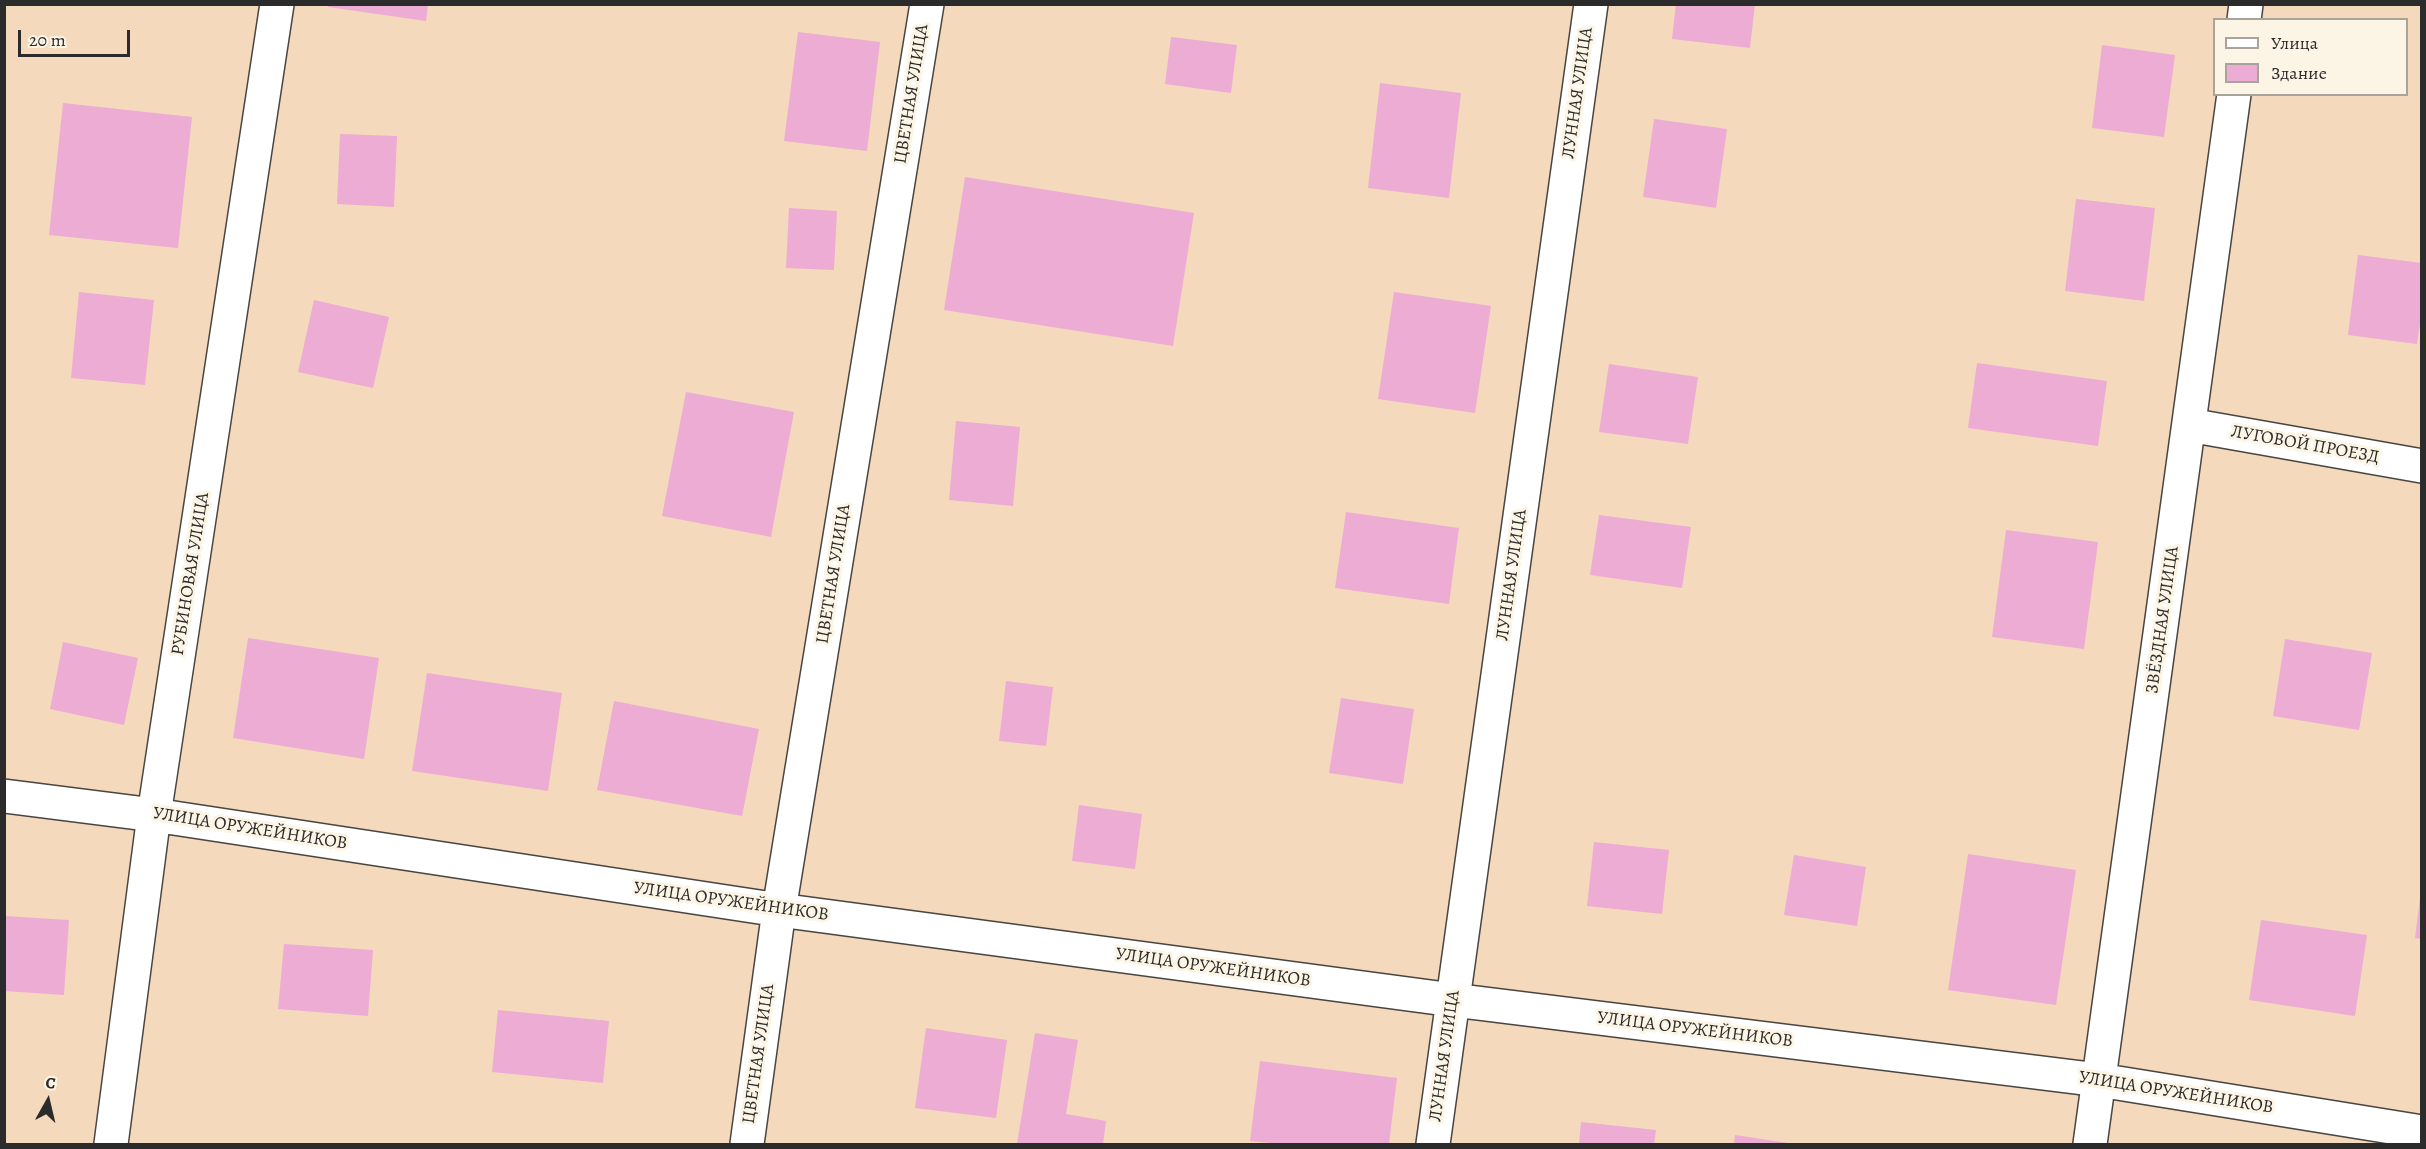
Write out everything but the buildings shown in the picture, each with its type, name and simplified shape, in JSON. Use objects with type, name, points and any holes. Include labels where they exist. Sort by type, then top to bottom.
[{"type":"street","name":"РУБИНОВАЯ УЛИЦА","points":[[111,1144],[154,815],[277,4]]},
{"type":"street","name":"ЦВЕТНАЯ УЛИЦА","points":[[747,1144],[780,910],[927,4]]},
{"type":"street","name":"ЛУННАЯ УЛИЦА","points":[[1433,1144],[1591,4]]},
{"type":"street","name":"ЗВЁЗДНАЯ УЛИЦА","points":[[2090,1144],[2234,96]]},
{"type":"street","name":"ЛУГОВОЙ ПРОЕЗД","points":[[2189,425],[2421,465]]},
{"type":"street","name":"УЛИЦА ОРУЖЕЙНИКОВ","points":[[4,796],[154,815],[780,910],[1453,1000],[2099,1080],[2421,1132]]}]
